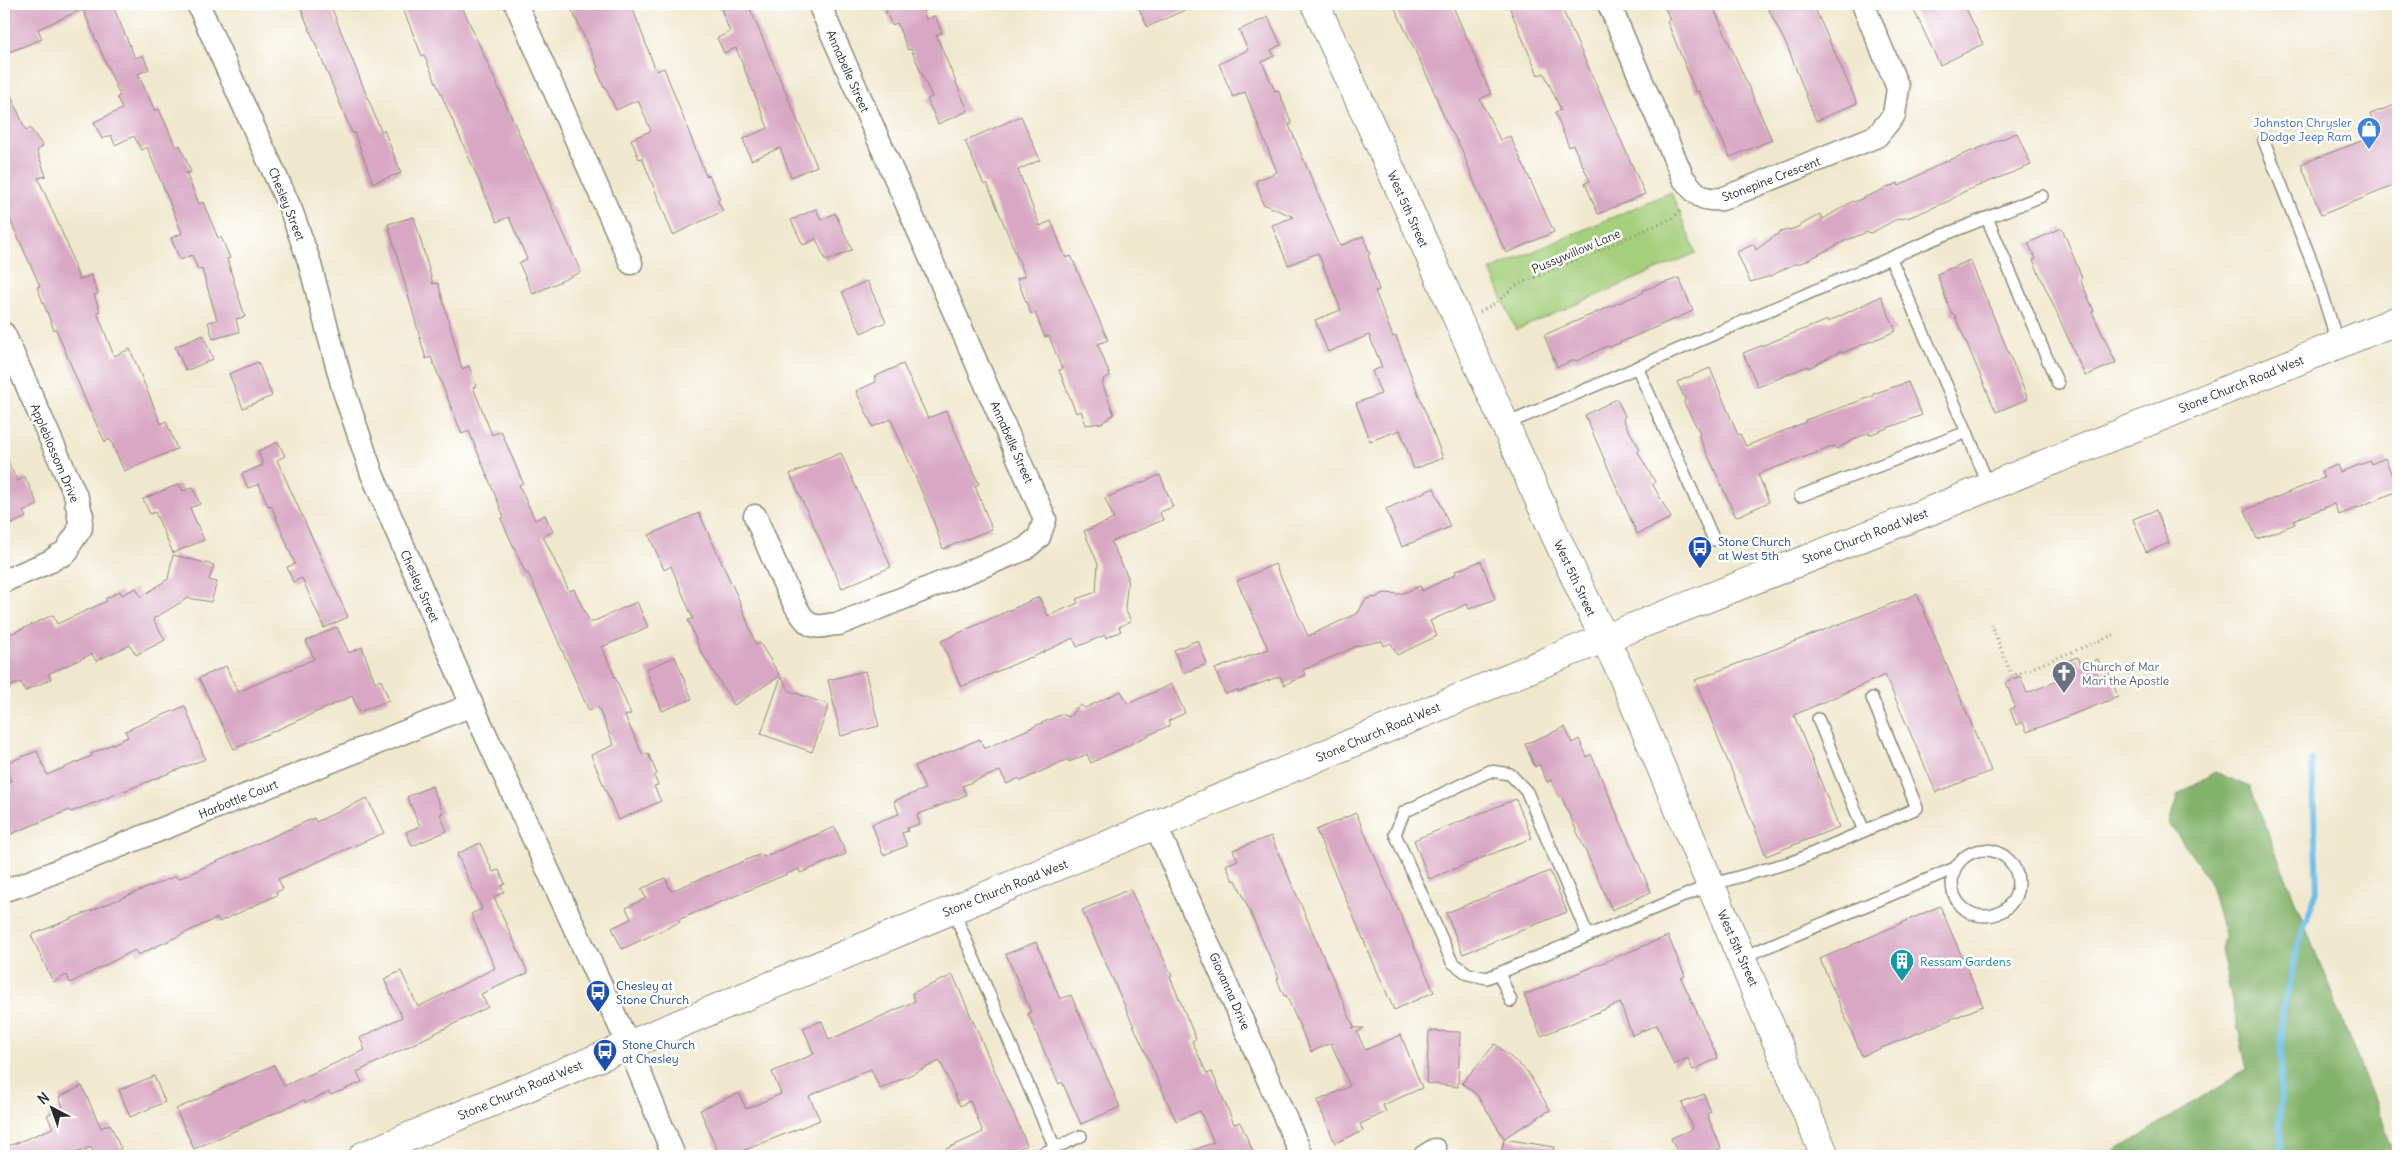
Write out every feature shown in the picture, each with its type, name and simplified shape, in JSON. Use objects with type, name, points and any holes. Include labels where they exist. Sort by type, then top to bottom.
[{"type":"main road","name":"West 5th Street","points":[[1315,4],[1504,425],[1620,670],[1710,884],[1743,957],[1825,1156]]},
{"type":"main road","name":"Stone Church Road West","points":[[363,1156],[1604,638],[1989,487],[2398,320]]},
{"type":"street","name":"Chesley Street","points":[[198,4],[292,210],[309,261],[343,388],[372,474],[472,705],[628,1044],[674,1156]]},
{"type":"street","points":[[516,4],[631,263]]},
{"type":"street","name":"Annabelle Street","points":[[755,516],[796,607],[810,624],[825,628],[1025,548],[1039,537],[1045,519],[819,4]]},
{"type":"street","points":[[1609,4],[1683,178],[1694,193]]},
{"type":"street","name":"Stonepine Crescent","points":[[1694,193],[1707,200],[1722,199],[1877,136],[1894,115],[1898,88],[1863,4]]},
{"type":"street","name":"Appleblossom Drive","points":[[4,334],[78,501],[76,503],[80,508],[78,510],[82,514],[79,517],[81,523],[79,526],[81,528],[63,555],[59,555],[51,561],[4,581]]},
{"type":"street","name":"Harbottle Court","points":[[4,890],[31,881],[472,705]]},
{"type":"street","name":"Giovanna Drive","points":[[1156,826],[1302,1156]]},
{"type":"lane","points":[[2264,141],[2315,270],[2338,344]]},
{"type":"lane","points":[[1504,425],[1890,259],[2042,196]]},
{"type":"lane","points":[[1987,218],[2058,384]]},
{"type":"lane","points":[[1890,259],[1967,432],[1989,487]]},
{"type":"lane","points":[[1637,367],[1714,540]]},
{"type":"lane","points":[[1800,496],[1967,432]]},
{"type":"lane","points":[[1588,936],[1527,792],[1510,774],[1490,771],[1404,812],[1395,834],[1452,962],[1468,974],[1487,978],[1588,936],[1710,884],[1795,861],[1917,808],[1872,698]]},
{"type":"lane","points":[[1818,720],[1864,831]]},
{"type":"lane","points":[[1743,957],[1955,868],[1970,853],[1980,850],[2001,854],[2016,870],[2017,892],[2013,902],[2005,911],[1995,916],[1972,915],[1955,901],[1951,890],[1951,879],[1955,868]]},
{"type":"lane","points":[[953,910],[1055,1148]]},
{"type":"lane","points":[[1499,973],[1511,1000]]},
{"type":"lane","points":[[1038,1156],[1081,1136]]},
{"type":"path","name":"Pussywillow Lane","points":[[1460,324],[1496,303],[1515,286],[1673,218],[1680,213],[1694,193]]},
{"type":"path","points":[[1991,624],[2012,676],[2116,634]]},
{"type":"green space","points":[[1671,192],[1696,253],[1516,330],[1490,270]]},
{"type":"green space","points":[[2215,772],[2250,787],[2396,1156],[2107,1156],[2247,1069],[2221,950],[2224,935],[2208,878],[2169,823],[2178,794]]},
{"type":"building","points":[[22,4],[112,4],[135,58],[143,55],[149,69],[138,74],[155,111],[159,109],[176,147],[180,145],[191,172],[186,173],[199,204],[203,202],[218,238],[221,237],[230,258],[227,259],[245,317],[236,319],[239,332],[213,339],[208,322],[217,320],[202,269],[198,270],[192,255],[180,260],[171,238],[182,233],[147,147],[141,150],[134,136],[115,145],[111,135],[102,139],[94,122],[122,109],[117,97],[120,96],[83,9],[38,29],[42,39],[4,54],[4,11]]},
{"type":"building","points":[[299,4],[330,4],[381,131],[384,130],[401,173],[373,183],[354,132],[352,133]]},
{"type":"building","points":[[401,4],[461,4],[581,272],[533,294],[519,263],[527,259],[509,217],[497,222],[424,55],[422,56]]},
{"type":"building","points":[[569,4],[631,4],[656,71],[664,68],[706,176],[709,175],[720,199],[717,200],[723,211],[673,235],[642,158],[639,159],[631,139],[651,131],[638,100],[616,110],[604,87],[596,68],[598,67]]},
{"type":"building","points":[[719,4],[748,4],[817,166],[791,177],[780,148],[751,160],[743,139],[768,128],[736,48],[724,53],[717,38],[730,32]]},
{"type":"building","points":[[889,4],[935,4],[936,6],[923,11],[926,19],[935,16],[942,33],[936,35],[968,111],[938,124],[927,99],[932,97],[911,49],[908,50],[897,23],[892,25],[885,10],[891,8]]},
{"type":"building","points":[[1137,4],[1198,4],[1147,27]]},
{"type":"building","points":[[1393,4],[1452,4],[1491,94],[1480,99],[1500,140],[1510,136],[1554,232],[1506,253],[1478,192],[1462,150],[1446,122],[1430,82]]},
{"type":"building","points":[[1508,4],[1560,4],[1645,194],[1598,214],[1585,183],[1590,181],[1573,145],[1569,147],[1555,112],[1561,110],[1544,73],[1538,75]]},
{"type":"building","points":[[1663,4],[1712,4],[1772,140],[1730,157],[1699,91],[1696,92],[1667,21],[1670,19]]},
{"type":"building","points":[[1766,4],[1813,4],[1857,103],[1816,121],[1788,48]]},
{"type":"building","points":[[1911,4],[1964,4],[1983,44],[1940,65]]},
{"type":"building","points":[[1268,17],[1281,45],[1271,50],[1274,56],[1262,62],[1275,91],[1278,90],[1292,124],[1289,125],[1340,246],[1363,236],[1370,254],[1368,255],[1379,290],[1375,291],[1393,337],[1396,336],[1443,458],[1414,469],[1400,430],[1370,441],[1356,403],[1381,394],[1372,371],[1382,367],[1369,335],[1328,352],[1315,320],[1341,310],[1318,253],[1288,265],[1272,225],[1294,217],[1263,204],[1256,181],[1277,172],[1245,92],[1233,97],[1219,64],[1248,50],[1239,30]]},
{"type":"building","points":[[4,79],[26,131],[30,128],[43,146],[37,151],[46,176],[38,178],[68,246],[79,280],[91,275],[98,294],[94,295],[100,311],[97,312],[114,356],[130,349],[161,424],[166,421],[177,449],[124,471],[110,439],[105,442],[89,409],[56,329],[54,330],[37,287],[40,286],[4,206]]},
{"type":"building","name":"Johnston Chrysler Dodge Jeep Ram","points":[[2398,104],[2398,184],[2321,215],[2301,164],[2377,135],[2370,114]]},
{"type":"building","points":[[1021,116],[1040,160],[1018,170],[1040,226],[1051,221],[1066,258],[1071,256],[1108,340],[1098,344],[1110,376],[1103,379],[1104,382],[1102,383],[1114,414],[1102,423],[1086,425],[1081,411],[1076,413],[1059,370],[1062,369],[1049,336],[1045,337],[1035,313],[1031,314],[1017,279],[1025,276],[987,183],[984,185],[965,141]]},
{"type":"building","points":[[2017,133],[2031,165],[1963,192],[1949,201],[1910,217],[1895,220],[1871,233],[1867,232],[1843,242],[1771,276],[1750,282],[1737,252],[1754,244],[1756,250],[1780,232],[1796,228],[1820,214],[1823,219],[1853,201],[1898,183],[1899,186],[1942,163]]},
{"type":"building","points":[[816,209],[821,220],[835,213],[852,250],[826,261],[816,239],[803,245],[791,220]]},
{"type":"building","points":[[414,217],[433,284],[438,283],[462,369],[469,366],[476,386],[473,387],[492,435],[501,431],[523,483],[519,485],[535,520],[545,515],[553,532],[543,536],[569,591],[574,589],[590,623],[637,602],[648,627],[602,647],[631,714],[625,716],[643,755],[648,753],[657,774],[654,776],[658,785],[654,786],[661,801],[618,820],[591,755],[614,745],[598,707],[589,711],[528,573],[526,574],[501,519],[504,517],[469,431],[462,434],[431,357],[426,359],[388,224]]},
{"type":"building","points":[[2062,228],[2082,278],[2080,279],[2094,311],[2092,312],[2116,363],[2085,376],[2033,260],[2036,259],[2028,243]]},
{"type":"building","points":[[1970,260],[2028,399],[1996,412],[1954,314],[1952,315],[1937,274]]},
{"type":"building","points":[[1679,278],[1693,311],[1610,347],[1607,346],[1577,361],[1574,360],[1557,367],[1544,335],[1644,292],[1643,290]]},
{"type":"building","points":[[867,281],[886,322],[861,333],[842,292]]},
{"type":"building","points":[[1881,296],[1896,331],[1842,353],[1841,351],[1809,368],[1808,366],[1758,387],[1743,353],[1828,320],[1828,322]]},
{"type":"building","points":[[203,335],[213,359],[186,371],[175,347]]},
{"type":"building","points":[[258,362],[272,396],[243,408],[229,374]]},
{"type":"building","points":[[903,364],[928,418],[946,411],[979,484],[975,486],[992,529],[943,549],[929,509],[891,419],[873,427],[856,391],[876,382],[874,377]]},
{"type":"building","points":[[1710,368],[1738,435],[1740,434],[1746,446],[1806,422],[1805,420],[1908,382],[1922,415],[1869,435],[1869,432],[1836,449],[1835,446],[1758,474],[1769,502],[1736,517],[1699,436],[1700,433],[1684,403],[1685,399],[1677,382]]},
{"type":"building","points":[[1617,399],[1625,416],[1623,419],[1640,449],[1638,452],[1655,482],[1653,485],[1671,518],[1637,534],[1585,415]]},
{"type":"building","points":[[278,442],[285,456],[277,460],[348,617],[324,628],[302,578],[293,582],[287,567],[295,564],[271,505],[268,506],[259,484],[248,488],[242,474],[263,465],[258,451]]},
{"type":"building","points":[[4,453],[17,481],[25,477],[38,505],[23,512],[26,517],[4,528]]},
{"type":"building","points":[[841,453],[891,567],[842,588],[790,474]]},
{"type":"building","points":[[2385,458],[2398,491],[2339,515],[2334,504],[2293,520],[2295,524],[2257,539],[2245,510],[2324,478],[2321,471],[2337,465],[2340,472],[2370,461],[2371,464]]},
{"type":"building","points":[[1160,475],[1173,507],[1160,512],[1163,520],[1111,542],[1128,577],[1125,609],[1131,621],[1119,627],[1121,631],[1106,638],[1105,635],[1077,647],[1073,638],[961,687],[941,641],[1039,597],[1048,616],[1078,603],[1076,599],[1096,592],[1098,564],[1084,531],[1114,519],[1105,498]]},
{"type":"building","points":[[179,484],[183,491],[193,487],[200,504],[190,508],[204,540],[173,553],[155,512],[150,514],[143,499]]},
{"type":"building","points":[[1434,488],[1450,527],[1402,547],[1386,509]]},
{"type":"building","points":[[2156,510],[2169,543],[2146,552],[2133,519]]},
{"type":"building","points":[[699,513],[739,600],[756,645],[760,643],[780,676],[734,705],[700,650],[688,620],[693,619],[671,566],[664,570],[649,535]]},
{"type":"building","points":[[173,555],[214,565],[209,580],[217,582],[211,602],[188,598],[153,619],[165,640],[136,655],[130,645],[96,661],[92,654],[48,674],[51,679],[25,691],[21,682],[4,689],[4,637],[53,615],[57,624],[107,601],[105,599],[120,591],[122,595],[136,588],[141,597],[168,579]]},
{"type":"building","points":[[1481,561],[1495,599],[1469,609],[1467,604],[1430,621],[1437,636],[1397,655],[1391,643],[1384,646],[1382,641],[1357,646],[1303,670],[1306,675],[1284,685],[1280,676],[1238,692],[1238,690],[1225,694],[1215,669],[1268,649],[1237,581],[1275,564],[1308,636],[1358,613],[1365,600],[1372,597],[1375,598],[1384,593],[1401,594],[1420,586],[1422,591],[1456,574],[1455,571]]},
{"type":"building","points":[[1917,594],[1991,771],[1936,792],[1885,675],[1794,715],[1839,827],[1766,856],[1695,680]]},
{"type":"building","points":[[337,627],[349,653],[362,647],[375,682],[381,680],[389,700],[359,712],[352,696],[234,749],[199,678],[226,666],[238,692],[314,659],[306,641]]},
{"type":"building","points":[[1198,640],[1207,664],[1183,673],[1174,650]]},
{"type":"building","points":[[675,657],[692,699],[662,711],[646,669]]},
{"type":"building","name":"Church of Mar Mari the Apostle","points":[[2078,657],[2081,666],[2098,659],[2103,672],[2108,670],[2118,697],[2027,732],[2023,722],[2016,725],[2010,709],[2015,707],[2006,682],[2020,676],[2027,693],[2068,677],[2063,662]]},
{"type":"building","points":[[865,671],[879,726],[841,736],[828,680]]},
{"type":"building","points":[[781,677],[790,691],[829,705],[812,752],[761,734]]},
{"type":"building","points":[[1172,684],[1185,713],[1168,721],[1170,725],[1091,763],[1087,754],[1069,762],[1068,759],[1021,781],[1019,778],[1007,784],[1000,771],[962,786],[966,795],[917,815],[920,824],[907,828],[908,831],[902,833],[907,846],[883,855],[872,824],[899,814],[894,801],[925,789],[915,766],[980,739],[984,749],[1062,714],[1069,717],[1080,705],[1085,708],[1121,691],[1128,704]]},
{"type":"building","points":[[185,706],[205,759],[71,812],[69,810],[9,835],[4,824],[4,784],[11,781],[4,764],[37,751],[47,775],[92,756],[91,754],[128,737],[125,731]]},
{"type":"building","points":[[1565,727],[1572,743],[1579,739],[1587,757],[1591,754],[1651,892],[1612,910],[1561,796],[1559,797],[1551,780],[1547,782],[1539,764],[1535,767],[1525,744]]},
{"type":"building","points":[[432,786],[443,813],[440,814],[447,831],[412,846],[406,832],[420,826],[407,797]]},
{"type":"building","points":[[367,798],[384,833],[278,879],[283,889],[276,892],[277,895],[219,922],[217,918],[138,955],[135,950],[70,983],[67,975],[53,982],[31,935],[176,876],[178,879],[314,818],[316,822]]},
{"type":"building","points":[[1516,799],[1532,838],[1429,879],[1414,840]]},
{"type":"building","points":[[1356,813],[1434,992],[1394,1010],[1316,830]]},
{"type":"building","points":[[835,827],[846,854],[800,873],[799,869],[678,920],[680,922],[622,949],[612,928],[631,919],[626,908],[646,898],[641,889],[665,878],[671,891],[761,854],[763,857]]},
{"type":"building","points":[[1271,836],[1354,1027],[1352,1028],[1364,1028],[1357,1032],[1365,1050],[1401,1035],[1422,1088],[1383,1105],[1386,1112],[1360,1124],[1363,1131],[1335,1143],[1317,1101],[1350,1086],[1331,1043],[1311,1052],[1286,995],[1284,996],[1277,979],[1279,978],[1236,880],[1233,881],[1226,865],[1238,860],[1233,850]]},
{"type":"building","points":[[480,843],[493,872],[499,870],[505,884],[501,886],[504,892],[494,897],[528,973],[481,994],[488,1007],[357,1072],[362,1082],[331,1095],[329,1092],[305,1103],[304,1100],[194,1149],[176,1109],[274,1065],[284,1086],[365,1050],[360,1038],[402,1017],[384,979],[401,971],[418,1007],[495,968],[471,914],[482,909],[457,854]]},
{"type":"building","points":[[1550,871],[1567,912],[1463,954],[1446,913]]},
{"type":"building","points":[[1130,889],[1172,976],[1170,977],[1196,1039],[1192,1041],[1207,1074],[1212,1072],[1234,1124],[1240,1122],[1255,1156],[1181,1156],[1214,1142],[1200,1111],[1176,1121],[1082,910]]},
{"type":"building","name":"Ressam Gardens","points":[[1940,906],[1983,1006],[1862,1056],[1820,959]]},
{"type":"building","points":[[1668,936],[1685,976],[1681,978],[1718,1058],[1693,1070],[1688,1058],[1674,1065],[1657,1025],[1632,1035],[1620,1003],[1541,1036],[1524,995]]},
{"type":"building","points":[[1036,942],[1060,999],[1071,995],[1120,1107],[1081,1124],[1062,1082],[1059,1084],[1040,1042],[1028,1013],[1031,1012],[1006,954]]},
{"type":"building","points":[[953,975],[1027,1145],[1000,1156],[931,1156],[983,1132],[970,1101],[960,1106],[940,1061],[880,1089],[871,1069],[809,1096],[820,1120],[730,1156],[720,1156],[700,1110],[739,1093],[746,1109],[781,1094],[772,1072],[814,1054],[803,1028],[822,1021],[829,1040],[915,1001],[912,993]]},
{"type":"building","points":[[1429,1031],[1460,1032],[1458,1087],[1426,1083]]},
{"type":"building","points":[[1495,1044],[1527,1071],[1550,1110],[1504,1138],[1477,1095],[1462,1083]]},
{"type":"building","points":[[154,1076],[165,1102],[130,1117],[119,1090]]},
{"type":"building","points":[[82,1086],[101,1128],[110,1124],[121,1149],[105,1156],[95,1156],[91,1147],[70,1156],[4,1156],[4,1148],[53,1128],[47,1115],[63,1107],[59,1097]]},
{"type":"building","points":[[1704,1094],[1711,1112],[1707,1114],[1721,1148],[1715,1151],[1718,1156],[1679,1156],[1671,1138],[1693,1129],[1682,1103]]},
{"type":"building","points":[[1504,1139],[1554,1147],[1553,1156],[1501,1156]]},
{"type":"waterway","points":[[2280,1156],[2282,1015],[2298,945],[2317,890],[2312,760]]},
{"type":"place","name":"Johnston Chrysler Dodge Jeep Ram","points":[[2369,150]]},
{"type":"place","name":"Stone Church at West 5th","points":[[1700,569]]},
{"type":"place","name":"Church of Mar Mari the Apostle","points":[[2064,694]]},
{"type":"place","name":"Ressam Gardens","points":[[1902,982]]},
{"type":"place","name":"Chesley at Stone Church","points":[[598,1013]]},
{"type":"place","name":"Stone Church at Chesley","points":[[605,1072]]}]
